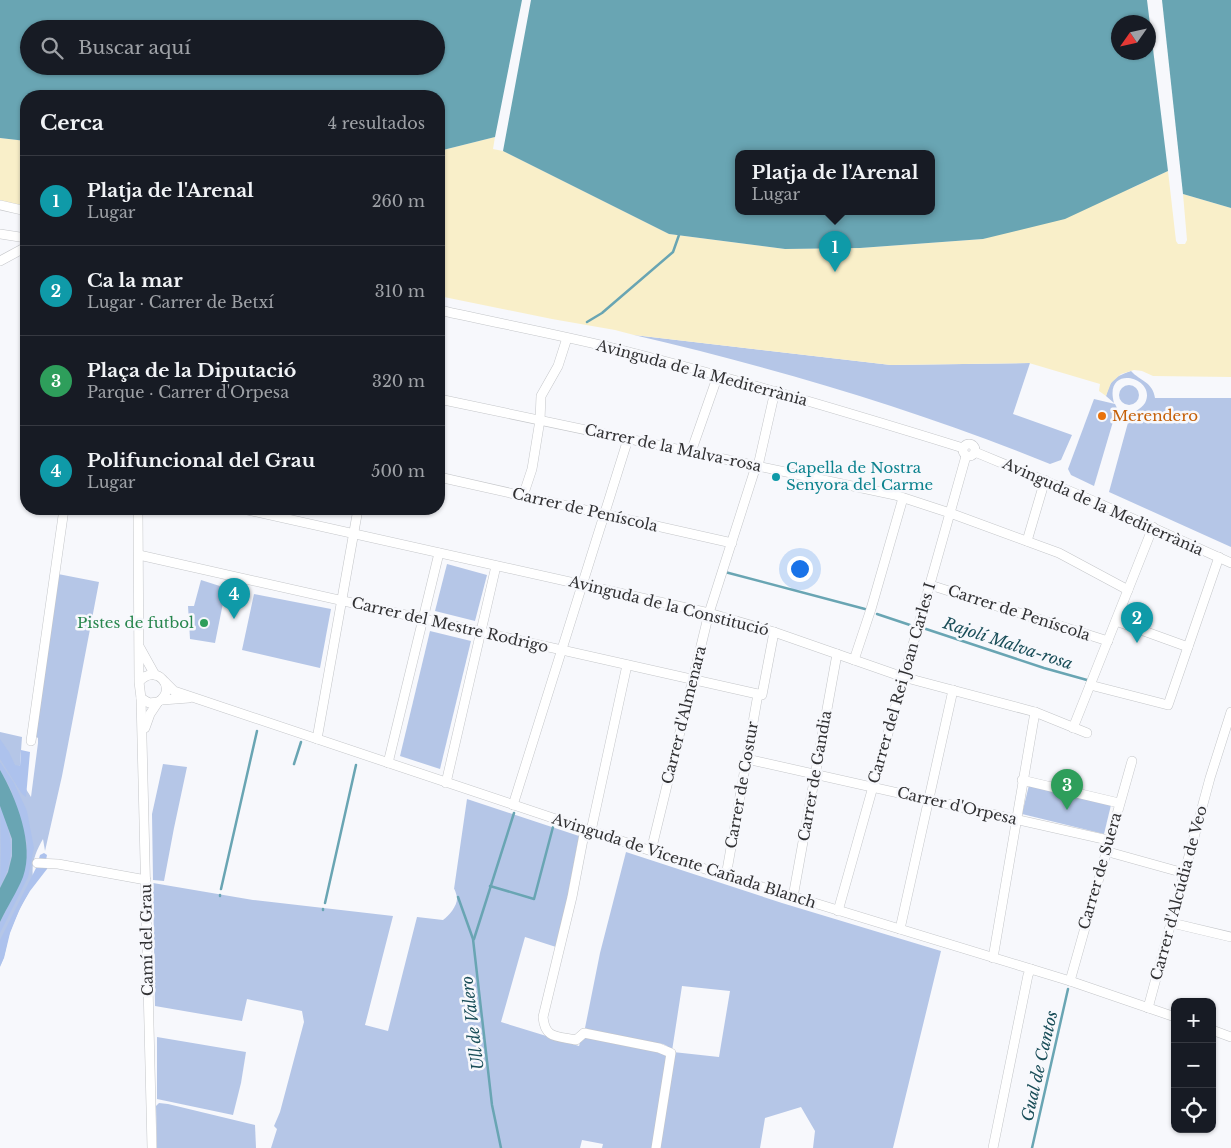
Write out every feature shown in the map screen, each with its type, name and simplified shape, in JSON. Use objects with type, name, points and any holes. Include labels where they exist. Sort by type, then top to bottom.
[{"type":"street","points":[[0,205],[20,209]]},
{"type":"street","points":[[0,234],[20,237]]},
{"type":"street","points":[[0,261],[20,250]]},
{"type":"street","name":"Avinguda de la Mediterrània","points":[[445,311],[568,338],[718,375],[775,391],[964,452],[970,456],[975,452],[1045,480],[1231,563]]},
{"type":"street","points":[[524,496],[532,469],[540,420],[541,396],[558,366],[568,338]]},
{"type":"street","points":[[691,452],[718,375]]},
{"type":"street","name":"Carrer d'Almenara","points":[[651,851],[708,613],[757,466],[775,391]]},
{"type":"street","name":"Carrer de la Malva-rosa","points":[[445,400],[903,498],[1059,553],[1128,590]]},
{"type":"street","points":[[513,805],[628,439]]},
{"type":"street","name":"Carrer del Rei Joan Carles I","points":[[838,911],[950,513],[964,452]]},
{"type":"street","name":"Carrer de Peníscola","points":[[445,479],[732,543]]},
{"type":"street","points":[[1028,541],[1045,480]]},
{"type":"street","points":[[854,660],[871,609],[903,498]]},
{"type":"street","points":[[31,740],[63,515]]},
{"type":"street","points":[[138,515],[140,682],[141,698],[149,703],[160,701],[166,695],[167,689],[161,677],[149,675],[143,677],[140,682]]},
{"type":"street","name":"Avinguda de la Constitució","points":[[282,515],[353,534],[708,613],[774,632],[903,676],[1034,712],[1087,733]]},
{"type":"street","points":[[317,739],[357,515]]},
{"type":"street","points":[[1073,728],[1153,527]]},
{"type":"street","points":[[388,763],[439,553]]},
{"type":"street","name":"Carrer del Mestre Rodrigo","points":[[139,556],[760,695]]},
{"type":"street","points":[[1090,685],[1168,705],[1219,557]]},
{"type":"street","points":[[446,782],[496,566]]},
{"type":"street","name":"Carrer de Peníscola","points":[[930,584],[1108,641]]},
{"type":"street","points":[[1116,621],[1188,647]]},
{"type":"street","name":"Carrer de Costur","points":[[726,876],[747,759],[774,632]]},
{"type":"street","points":[[140,647],[155,675]]},
{"type":"street","name":"Carrer de Gandia","points":[[793,897],[838,654]]},
{"type":"street","points":[[628,665],[543,1017],[544,1028],[548,1033],[576,1040],[584,1033],[659,1048],[671,1053],[656,1148]]},
{"type":"street","name":"Avinguda de Vicente Cañada Blanch","points":[[165,682],[174,690],[195,698],[726,876],[993,958],[1030,972],[1070,981],[1171,1016]]},
{"type":"street","points":[[900,930],[953,690]]},
{"type":"street","name":"Camí del Grau","points":[[141,698],[152,1148]]},
{"type":"street","name":"Avinguda de Vicente Cañada Blanch","points":[[160,701],[195,698]]},
{"type":"street","name":"Camí del Grau","points":[[143,733],[150,714],[160,701]]},
{"type":"street","points":[[993,958],[1034,712]]},
{"type":"street","name":"Carrer d'Alcúdia de Veo","points":[[1148,1008],[1210,778],[1231,712]]},
{"type":"street","name":"Carrer d'Orpesa","points":[[747,759],[1108,840]]},
{"type":"street","name":"Carrer de Suera","points":[[1070,981],[1108,840],[1132,761]]},
{"type":"street","points":[[1022,780],[1119,803]]},
{"type":"street","points":[[1106,851],[1184,873]]},
{"type":"street","points":[[38,863],[58,864],[146,880]]},
{"type":"street","points":[[1172,923],[1231,937]]},
{"type":"street","points":[[993,1148],[1030,972]]},
{"type":"street","points":[[1216,1031],[1231,1037]]},
{"type":"shaded area","points":[[0,0],[522,0],[495,137],[445,150],[445,90],[20,90],[20,140],[0,138]]},
{"type":"shaded area","points":[[531,0],[1147,0],[1149,15],[1111,15],[1111,60],[1154,60],[1168,171],[1065,219],[983,239],[860,248],[785,249],[669,234],[503,151]]},
{"type":"shaded area","points":[[1162,0],[1231,0],[1231,208],[1183,194]]},
{"type":"shaded area","points":[[634,335],[891,365],[1030,363],[1013,414],[1072,435],[1061,460],[1050,464],[948,425],[844,391],[740,361]]},
{"type":"shaded area","points":[[1131,371],[1152,388],[1155,398],[1231,398],[1231,547],[1109,492],[1129,419],[1145,403],[1147,394],[1144,386],[1130,378],[1116,382],[1113,390],[1114,403],[1106,396],[1114,379]]},
{"type":"shaded area","points":[[1129,385],[1136,388],[1139,395],[1136,402],[1129,405],[1122,402],[1119,395],[1122,388]]},
{"type":"shaded area","points":[[1094,399],[1115,404],[1117,408],[1094,486],[1071,475],[1068,469]]},
{"type":"shaded area","points":[[447,564],[487,575],[475,621],[435,611]]},
{"type":"shaded area","points":[[58,574],[99,582],[62,776],[45,851],[43,839],[33,862],[33,877],[37,877],[13,925],[0,967],[0,732],[22,737],[19,778],[31,797],[38,743],[38,738],[33,735]]},
{"type":"shaded area","name":"Pistes de futbol","points":[[201,580],[226,588],[215,643],[190,639],[188,606],[194,606]]},
{"type":"shaded area","points":[[254,594],[331,609],[320,668],[242,650]]},
{"type":"shaded area","points":[[430,631],[471,641],[440,769],[400,756]]},
{"type":"shaded area","points":[[0,739],[15,765],[20,766],[21,750],[30,752],[26,797],[22,794],[0,759]]},
{"type":"shaded area","points":[[0,762],[14,783],[27,811],[34,848],[28,877],[0,933],[0,923],[23,876],[26,864],[27,843],[11,789],[0,770]]},
{"type":"shaded area","points":[[163,764],[187,767],[164,881],[153,880],[152,814]]},
{"type":"shaded area","points":[[0,770],[12,794],[22,822],[27,851],[23,877],[0,922],[0,888],[8,872],[12,856],[12,839],[0,806]]},
{"type":"shaded area","points":[[1029,785],[1111,805],[1104,834],[1022,814]]},
{"type":"shaded area","points":[[467,799],[579,836],[556,947],[525,937],[501,1022],[579,1046],[581,1039],[591,1037],[663,1053],[667,1057],[654,1148],[602,1148],[603,1144],[582,1140],[580,1148],[271,1148],[277,1129],[274,1126],[280,1112],[304,1022],[302,1011],[247,999],[242,1021],[155,1006],[153,883],[253,900],[393,916],[365,1025],[388,1031],[417,917],[443,920],[455,907],[457,897],[454,889]]},
{"type":"shaded area","points":[[0,806],[8,828],[11,847],[9,866],[0,887],[1,850]]},
{"type":"shaded area","points":[[626,852],[782,903],[941,951],[893,1148],[813,1148],[815,1131],[801,1107],[765,1118],[760,1148],[659,1148],[673,1052],[719,1057],[730,991],[682,986],[672,1051],[663,1044],[604,1035],[585,1028],[600,953]]},
{"type":"shaded area","points":[[44,853],[47,855],[46,860],[49,862],[47,869],[20,908],[0,966],[0,940],[36,868],[40,855]]},
{"type":"shaded area","points":[[157,1037],[246,1052],[233,1115],[157,1099]]},
{"type":"shaded area","points":[[159,1103],[255,1125],[256,1148],[157,1148],[156,1106]]},
{"type":"sand","points":[[495,137],[493,149],[503,151],[669,234],[785,249],[860,248],[983,239],[1134,187],[1168,171],[1176,241],[1178,244],[1185,244],[1187,240],[1183,194],[1231,208],[1231,377],[1153,376],[1134,370],[1121,374],[1111,383],[1106,396],[1099,391],[1100,384],[1029,363],[891,365],[634,335],[445,297],[445,150]]},
{"type":"sand","points":[[0,138],[20,140],[20,205],[0,201]]},
{"type":"waterway","points":[[587,322],[602,313],[673,252],[679,235]]},
{"type":"waterway","name":"Rajolí Malva-rosa","points":[[725,572],[865,609]]},
{"type":"waterway","name":"Rajolí Malva-rosa","points":[[877,614],[910,625]]},
{"type":"waterway","name":"Rajolí Malva-rosa","points":[[923,628],[1044,668],[1087,680]]},
{"type":"waterway","points":[[221,889],[257,731]]},
{"type":"waterway","points":[[294,764],[301,742]]},
{"type":"waterway","points":[[325,903],[356,765]]},
{"type":"waterway","points":[[474,939],[514,813]]},
{"type":"waterway","points":[[490,886],[534,899],[553,827]]},
{"type":"waterway","name":"Ull de Valero","points":[[458,897],[473,939],[492,1105],[501,1148]]},
{"type":"waterway","name":"Gual de Cantos","points":[[1032,1148],[1068,989]]},
{"type":"place","name":"Platja de l'Arenal","points":[[835,272]]},
{"type":"place","name":"Merendero","points":[[1102,416]]},
{"type":"place","name":"Capella de Nostra Senyora del Carme","points":[[776,477]]},
{"type":"place","name":"Polifuncional del Grau","points":[[234,619]]},
{"type":"place","name":"Pistes de futbol","points":[[204,623]]},
{"type":"place","name":"Ca la mar","points":[[1137,643]]},
{"type":"place","name":"Plaça de la Diputació","points":[[1067,810]]}]
